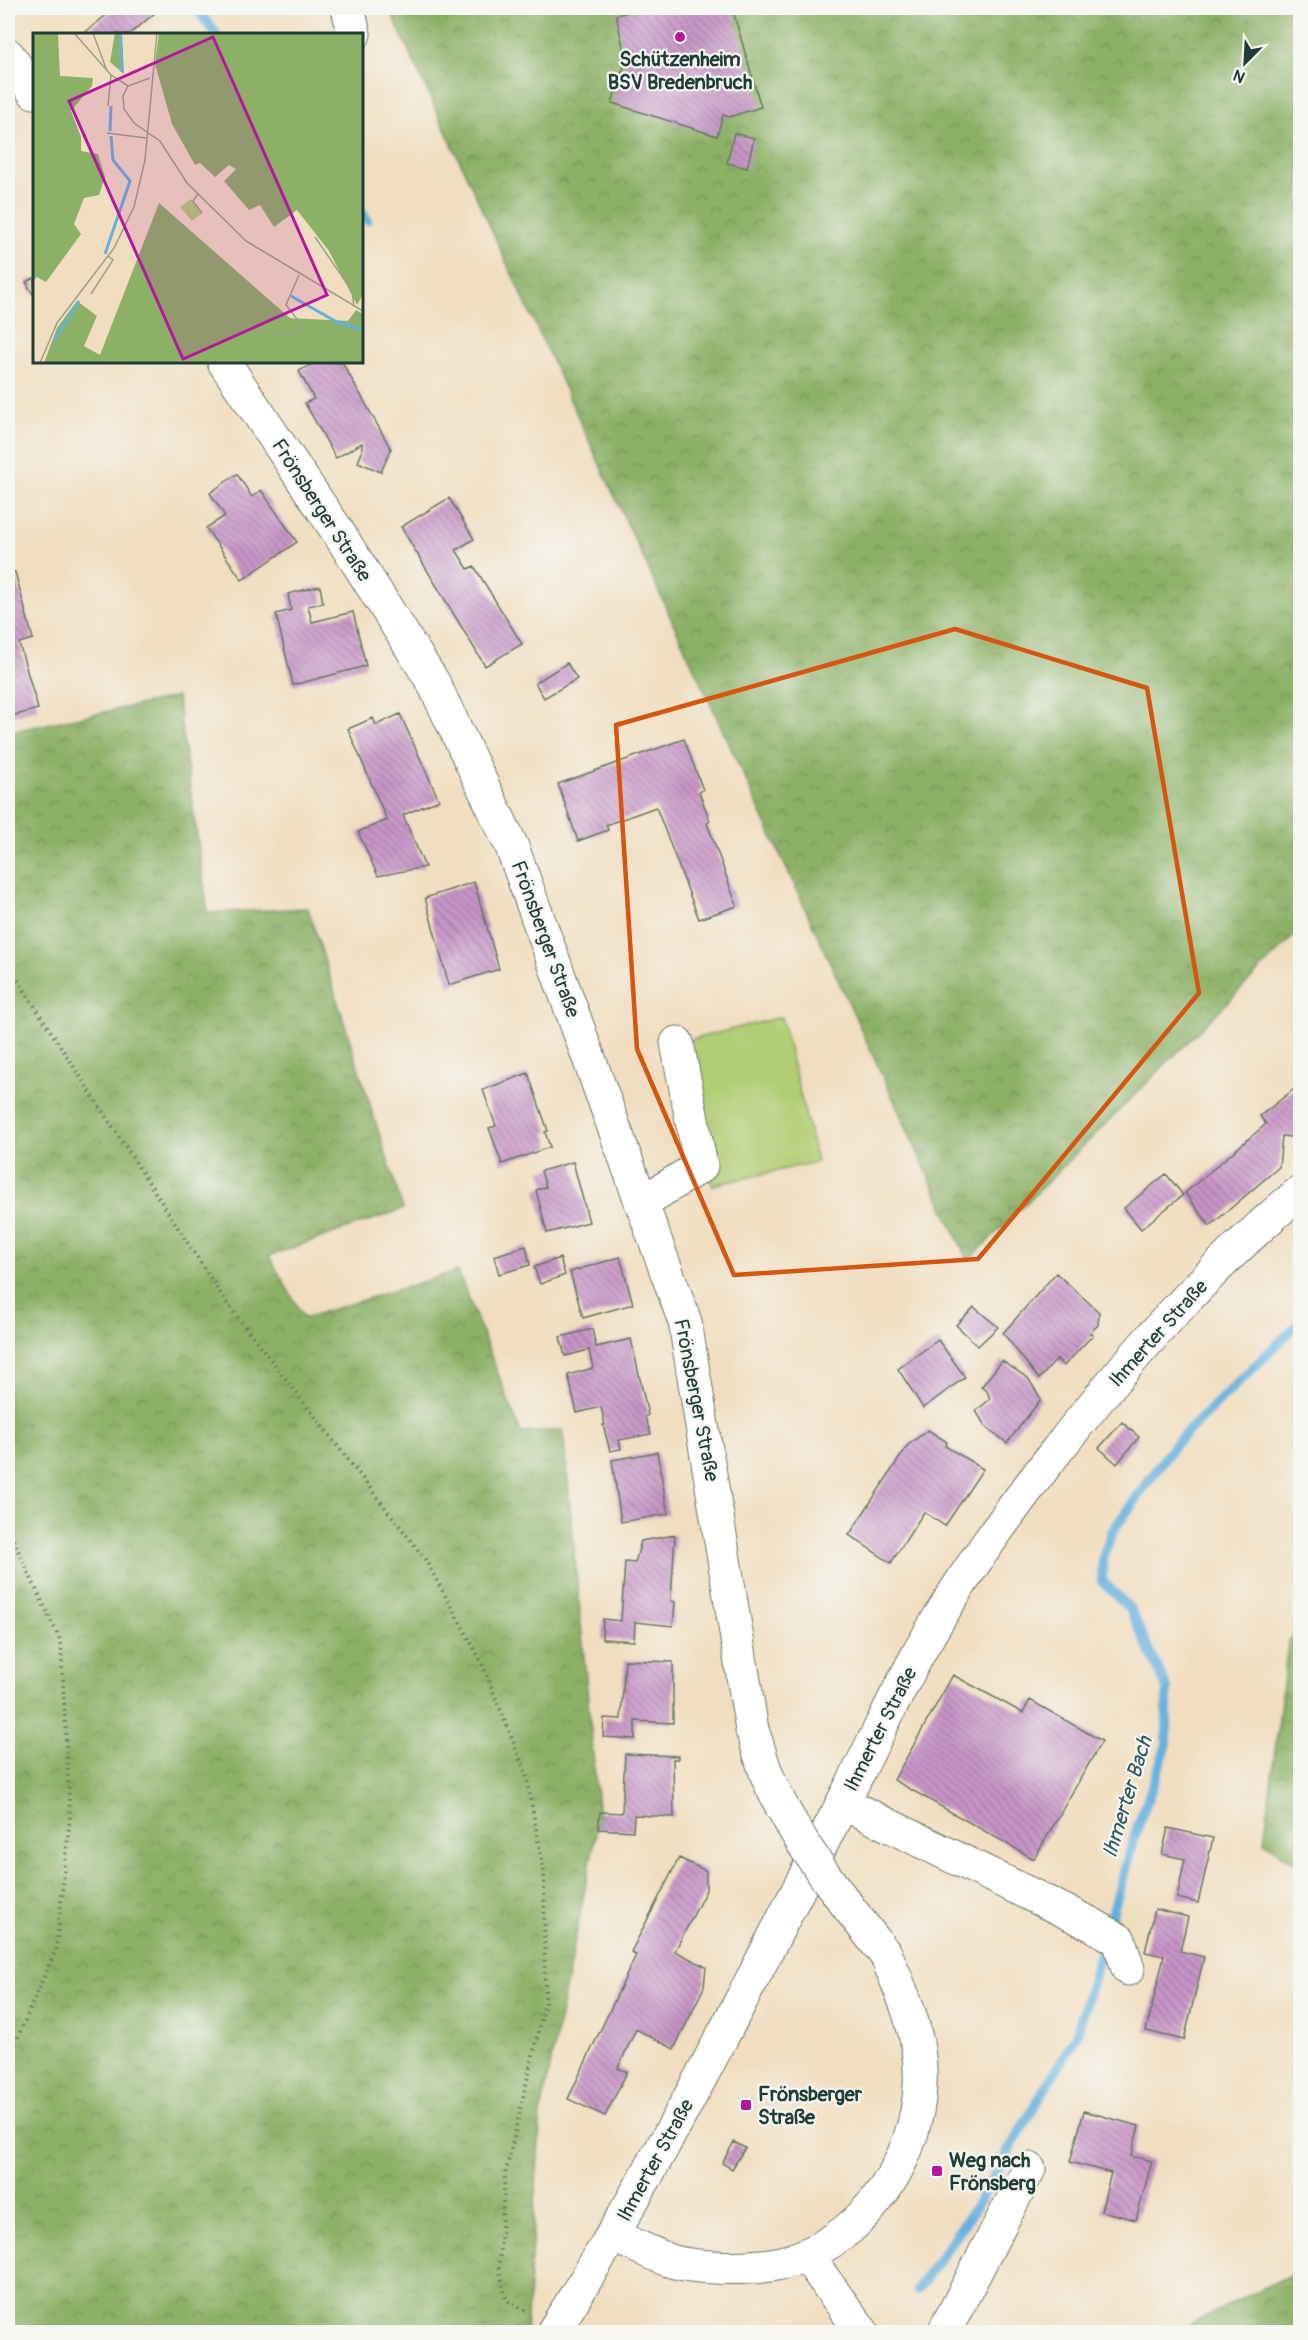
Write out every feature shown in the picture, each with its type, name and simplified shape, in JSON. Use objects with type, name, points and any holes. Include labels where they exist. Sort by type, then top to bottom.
[{"type":"street","points":[[348,8],[354,33]]},
{"type":"street","points":[[8,55],[33,91]]},
{"type":"street","name":"Frönsberger Straße","points":[[225,363],[433,682],[512,847],[685,1322],[752,1730],[771,1785],[800,1839],[831,1885],[886,1955],[908,2007],[919,2051],[919,2092],[915,2123],[903,2157],[883,2194],[837,2238],[807,2256],[763,2266],[721,2267],[670,2261],[614,2236]]},
{"type":"street","points":[[641,1203],[701,1166],[677,1043]]},
{"type":"street","name":"Ihmerter Straße","points":[[553,2332],[614,2236],[843,1803],[926,1639],[1004,1519],[1090,1408],[1166,1320],[1257,1228],[1300,1192]]},
{"type":"street","points":[[843,1803],[1113,1944]]},
{"type":"street","points":[[944,2332],[1029,2169]]},
{"type":"street","points":[[807,2256],[862,2332]]},
{"type":"path","points":[[8,965],[226,1302],[425,1560],[481,1661],[526,1774],[544,1873],[545,2003],[505,2175],[499,2267],[506,2300]]},
{"type":"path","points":[[8,1529],[61,1642],[70,1817],[56,1949],[8,2060]]},
{"type":"highlighted area","points":[[955,629],[1147,688],[1199,993],[978,1259],[734,1275],[637,1049],[616,725]]},
{"type":"green space","points":[[389,8],[1300,8],[1300,930],[968,1261]]},
{"type":"green space","points":[[177,697],[208,913],[308,908],[403,1209],[269,1256],[304,1318],[458,1271],[521,1433],[563,1430],[599,1818],[541,2112],[526,2332],[8,2332],[8,732]]},
{"type":"green space","points":[[781,1017],[817,1162],[713,1185],[677,1043]]},
{"type":"green space","points":[[1300,1628],[1300,1866],[1264,1842],[1288,1642]]},
{"type":"green space","points":[[1300,2270],[1300,2332],[1174,2332]]},
{"type":"building","points":[[115,8],[151,8],[156,12],[131,33],[84,33]]},
{"type":"building","points":[[644,8],[704,8],[706,14],[732,8],[761,107],[729,117],[723,115],[717,136],[612,103],[626,60],[616,15]]},
{"type":"building","points":[[734,133],[754,138],[747,168],[727,163]]},
{"type":"building","points":[[33,278],[33,294],[26,282]]},
{"type":"building","points":[[314,363],[343,363],[391,449],[381,472],[358,462],[362,452],[362,443],[336,458],[305,403],[314,399],[299,371]]},
{"type":"building","points":[[237,474],[252,497],[261,490],[297,542],[242,580],[206,528],[225,516],[210,493]]},
{"type":"building","points":[[449,498],[474,539],[456,550],[468,569],[474,566],[522,644],[485,666],[401,527]]},
{"type":"building","points":[[15,572],[33,639],[19,643],[38,709],[8,717],[8,574]]},
{"type":"building","points":[[320,586],[323,603],[308,606],[312,622],[353,612],[366,666],[293,685],[276,614],[291,610],[288,594]]},
{"type":"building","points":[[567,663],[577,679],[544,698],[535,683]]},
{"type":"building","points":[[400,714],[439,800],[403,815],[425,867],[378,876],[358,832],[387,820],[348,729],[373,718],[376,725]]},
{"type":"building","points":[[684,739],[703,790],[699,792],[710,821],[707,823],[737,906],[699,919],[656,807],[606,825],[608,830],[578,841],[558,784]]},
{"type":"building","points":[[474,882],[499,969],[449,985],[425,898]]},
{"type":"building","points":[[528,1073],[548,1131],[545,1132],[550,1147],[502,1164],[489,1128],[496,1126],[483,1090]]},
{"type":"building","points":[[1298,1086],[1300,1089],[1300,1138],[1282,1136],[1279,1167],[1210,1226],[1185,1193],[1266,1124],[1260,1116]]},
{"type":"building","points":[[573,1162],[589,1222],[547,1233],[536,1190],[546,1187],[541,1171]]},
{"type":"building","points":[[1166,1174],[1183,1195],[1141,1229],[1124,1208]]},
{"type":"building","points":[[526,1246],[530,1265],[499,1274],[494,1256]]},
{"type":"building","points":[[620,1257],[633,1304],[583,1318],[570,1272]]},
{"type":"building","points":[[560,1258],[565,1275],[540,1284],[534,1267]]},
{"type":"building","points":[[1056,1273],[1099,1312],[1098,1325],[1090,1333],[1093,1335],[1064,1366],[1057,1359],[1039,1379],[1003,1333]]},
{"type":"building","points":[[974,1307],[998,1327],[978,1346],[956,1325]]},
{"type":"building","points":[[592,1329],[596,1347],[631,1339],[648,1415],[645,1417],[651,1434],[619,1440],[621,1449],[610,1451],[601,1407],[577,1413],[568,1375],[593,1368],[589,1350],[565,1356],[560,1337]]},
{"type":"building","points":[[938,1340],[965,1377],[923,1408],[898,1369]]},
{"type":"building","points":[[1002,1361],[1028,1378],[1041,1399],[1007,1443],[985,1426],[976,1411],[990,1399],[987,1391],[981,1387]]},
{"type":"building","points":[[1122,1422],[1139,1437],[1117,1464],[1099,1448]]},
{"type":"building","points":[[928,1430],[947,1442],[945,1446],[983,1469],[945,1526],[924,1512],[891,1563],[849,1535],[908,1445]]},
{"type":"building","points":[[657,1452],[668,1514],[621,1522],[612,1460]]},
{"type":"building","points":[[675,1535],[671,1601],[675,1602],[673,1626],[635,1622],[634,1641],[602,1639],[603,1619],[621,1621],[625,1562],[635,1563],[641,1541]]},
{"type":"building","points":[[625,1660],[673,1662],[673,1723],[635,1721],[635,1739],[603,1737],[604,1718],[621,1719]]},
{"type":"building","points":[[953,1675],[1023,1713],[1030,1700],[1102,1741],[1034,1859],[894,1780]]},
{"type":"building","points":[[625,1754],[678,1756],[678,1759],[673,1759],[674,1817],[634,1815],[633,1831],[598,1829],[600,1812],[622,1813]]},
{"type":"building","points":[[1168,1828],[1213,1838],[1198,1903],[1177,1898],[1185,1859],[1162,1854]]},
{"type":"building","points":[[679,1858],[706,1871],[706,1890],[675,1951],[706,1967],[704,1987],[674,2049],[636,2029],[618,2068],[627,2072],[605,2116],[568,2099],[636,1955],[631,1952]]},
{"type":"building","points":[[1155,1909],[1188,1917],[1180,1951],[1204,1957],[1184,2040],[1146,2031],[1164,1956],[1145,1952]]},
{"type":"building","points":[[1084,2111],[1139,2126],[1131,2156],[1152,2161],[1136,2220],[1101,2211],[1111,2173],[1070,2162]]},
{"type":"building","points":[[734,2142],[745,2148],[732,2169],[722,2163]]},
{"type":"waterway","points":[[196,8],[215,33]]},
{"type":"waterway","points":[[363,214],[367,220]]},
{"type":"waterway","name":"Ihmerter Bach","points":[[917,2290],[975,2208],[1076,2036],[1136,1832],[1167,1744],[1167,1688],[1130,1609],[1102,1581],[1103,1558],[1112,1532],[1175,1444],[1300,1322]]},
{"type":"place","name":"Schützenheim BSV Bredenbruch","points":[[680,37]]},
{"type":"place","name":"Frönsberger Straße","points":[[746,2105]]},
{"type":"place","name":"Weg nach Frönsberg","points":[[937,2171]]}]
